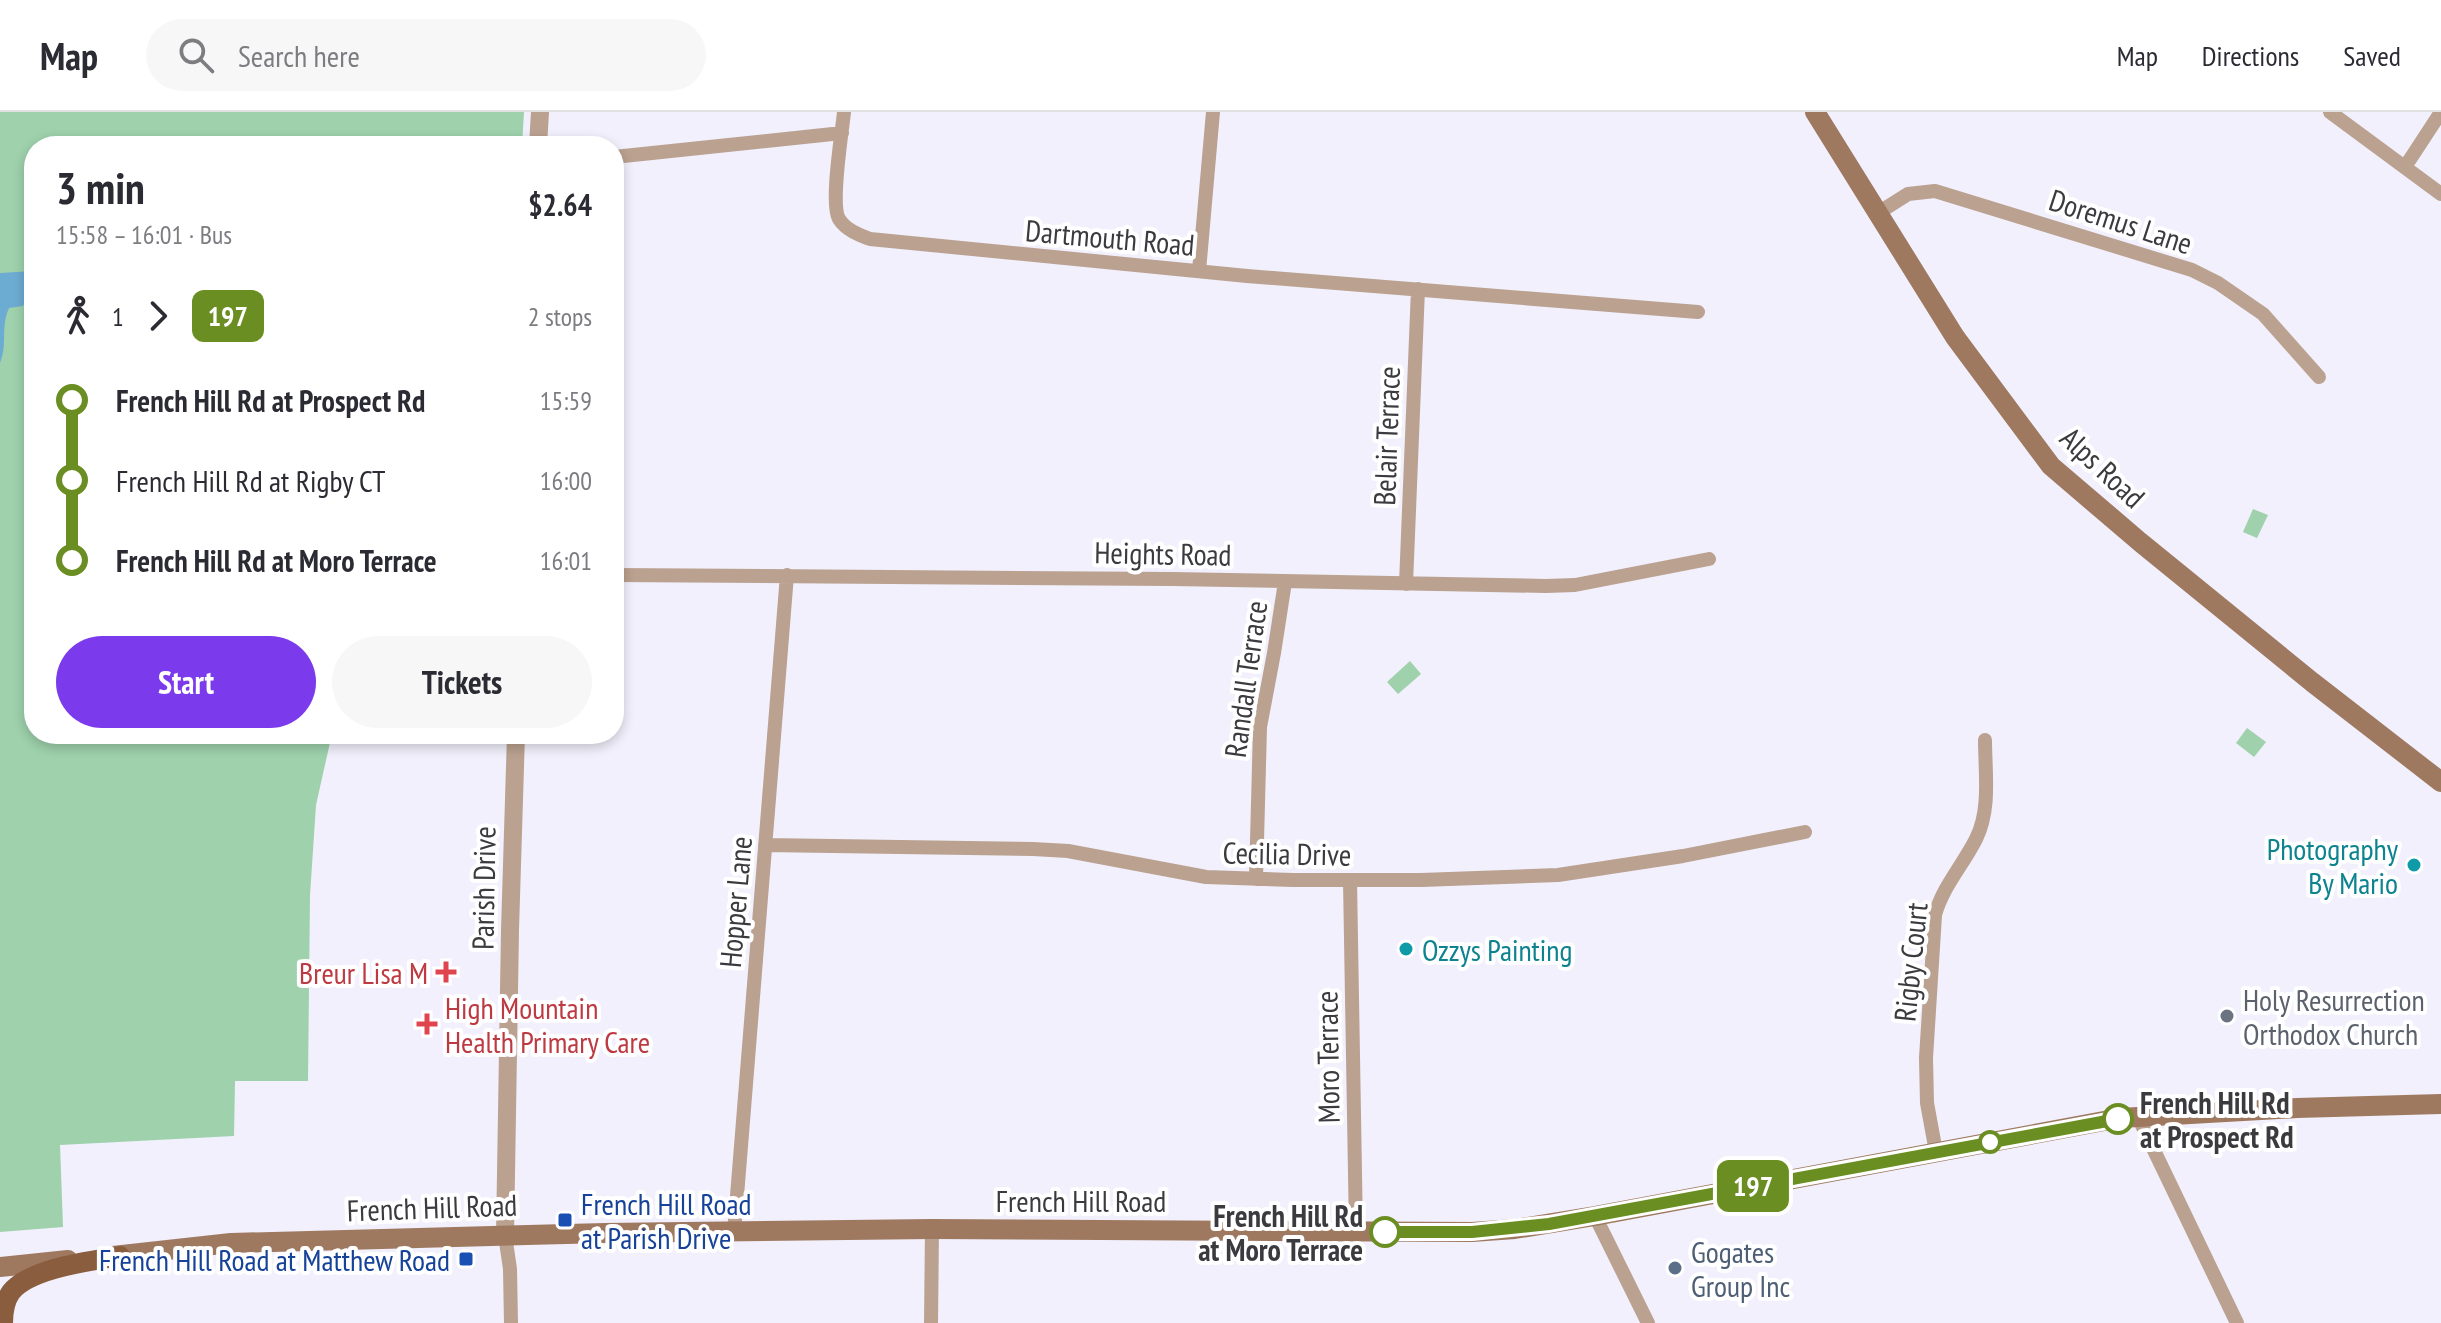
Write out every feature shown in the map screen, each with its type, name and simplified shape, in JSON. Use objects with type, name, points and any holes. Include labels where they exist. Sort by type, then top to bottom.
[{"type":"main road","name":"Alps Road","points":[[1815,112],[1955,337],[2051,466],[2119,526],[2441,782]]},
{"type":"main road","name":"French Hill Road","points":[[0,1267],[231,1243],[505,1235],[932,1229],[1472,1232],[1515,1229],[1595,1216],[2056,1129],[2138,1117],[2441,1104]]},
{"type":"main road","points":[[3,1323],[3,1311],[10,1295],[28,1278],[120,1256]]},
{"type":"street","points":[[539,136],[540,112]]},
{"type":"street","name":"Dartmouth Road","points":[[844,112],[835,209],[839,219],[854,233],[870,239],[1199,271],[1698,312]]},
{"type":"street","points":[[1199,271],[1213,112]]},
{"type":"street","points":[[2330,112],[2441,194]]},
{"type":"street","points":[[2405,167],[2441,112]]},
{"type":"street","points":[[624,156],[842,133]]},
{"type":"street","name":"Doremus Lane","points":[[1878,213],[1908,194],[1935,191],[2192,270],[2218,283],[2263,314],[2319,377]]},
{"type":"street","name":"Belair Terrace","points":[[1406,584],[1418,289]]},
{"type":"street","name":"Heights Road","points":[[624,575],[1575,585],[1709,559]]},
{"type":"street","name":"Hopper Lane","points":[[734,1233],[787,575]]},
{"type":"street","name":"Randall Terrace","points":[[1256,879],[1260,727],[1285,582]]},
{"type":"street","name":"Rigby Court","points":[[1936,1152],[1927,1103],[1926,1058],[1935,915],[1940,899],[1983,823],[1985,740]]},
{"type":"street","name":"Parish Drive","points":[[505,1235],[516,744]]},
{"type":"street","name":"Cecilia Drive","points":[[765,845],[1068,851],[1206,877],[1421,880],[1558,875],[1683,856],[1805,832]]},
{"type":"street","name":"Moro Terrace","points":[[1350,880],[1356,1232]]},
{"type":"street","points":[[2138,1117],[2237,1323]]},
{"type":"street","points":[[1595,1216],[1648,1323]]},
{"type":"street","points":[[931,1323],[932,1229]]},
{"type":"street","points":[[505,1235],[510,1269],[511,1323]]},
{"type":"green space","points":[[0,112],[524,112],[523,136],[24,136],[24,744],[330,744],[316,805],[310,895],[308,1081],[235,1081],[234,1136],[60,1145],[63,1227],[0,1232]]},
{"type":"green space","points":[[2253,509],[2268,515],[2257,538],[2243,532]]},
{"type":"green space","points":[[1410,661],[1421,674],[1398,694],[1387,682]]},
{"type":"green space","points":[[2247,728],[2266,742],[2254,757],[2236,743]]},
{"type":"water","points":[[24,272],[24,304],[9,308],[0,363],[0,273]]},
{"type":"bus line","name":"197","points":[[1385,1232],[1472,1232],[1549,1224],[2118,1119]]},
{"type":"place","name":"Photography By Mario","points":[[2414,865]]},
{"type":"place","name":"Ozzys Painting","points":[[1406,949]]},
{"type":"place","name":"Breur Lisa M","points":[[446,972]]},
{"type":"place","name":"Holy Resurrection Orthodox Church","points":[[2227,1016]]},
{"type":"place","name":"High Mountain Health Primary Care","points":[[427,1024]]},
{"type":"place","name":"French Hill Rd at Prospect Rd","points":[[2118,1119]]},
{"type":"place","name":"French Hill Road at Parish Drive","points":[[565,1220]]},
{"type":"place","name":"French Hill Rd at Moro Terrace","points":[[1385,1232]]},
{"type":"place","name":"French Hill Road at Matthew Road","points":[[466,1259]]},
{"type":"place","name":"Gogates Group Inc","points":[[1675,1268]]}]
